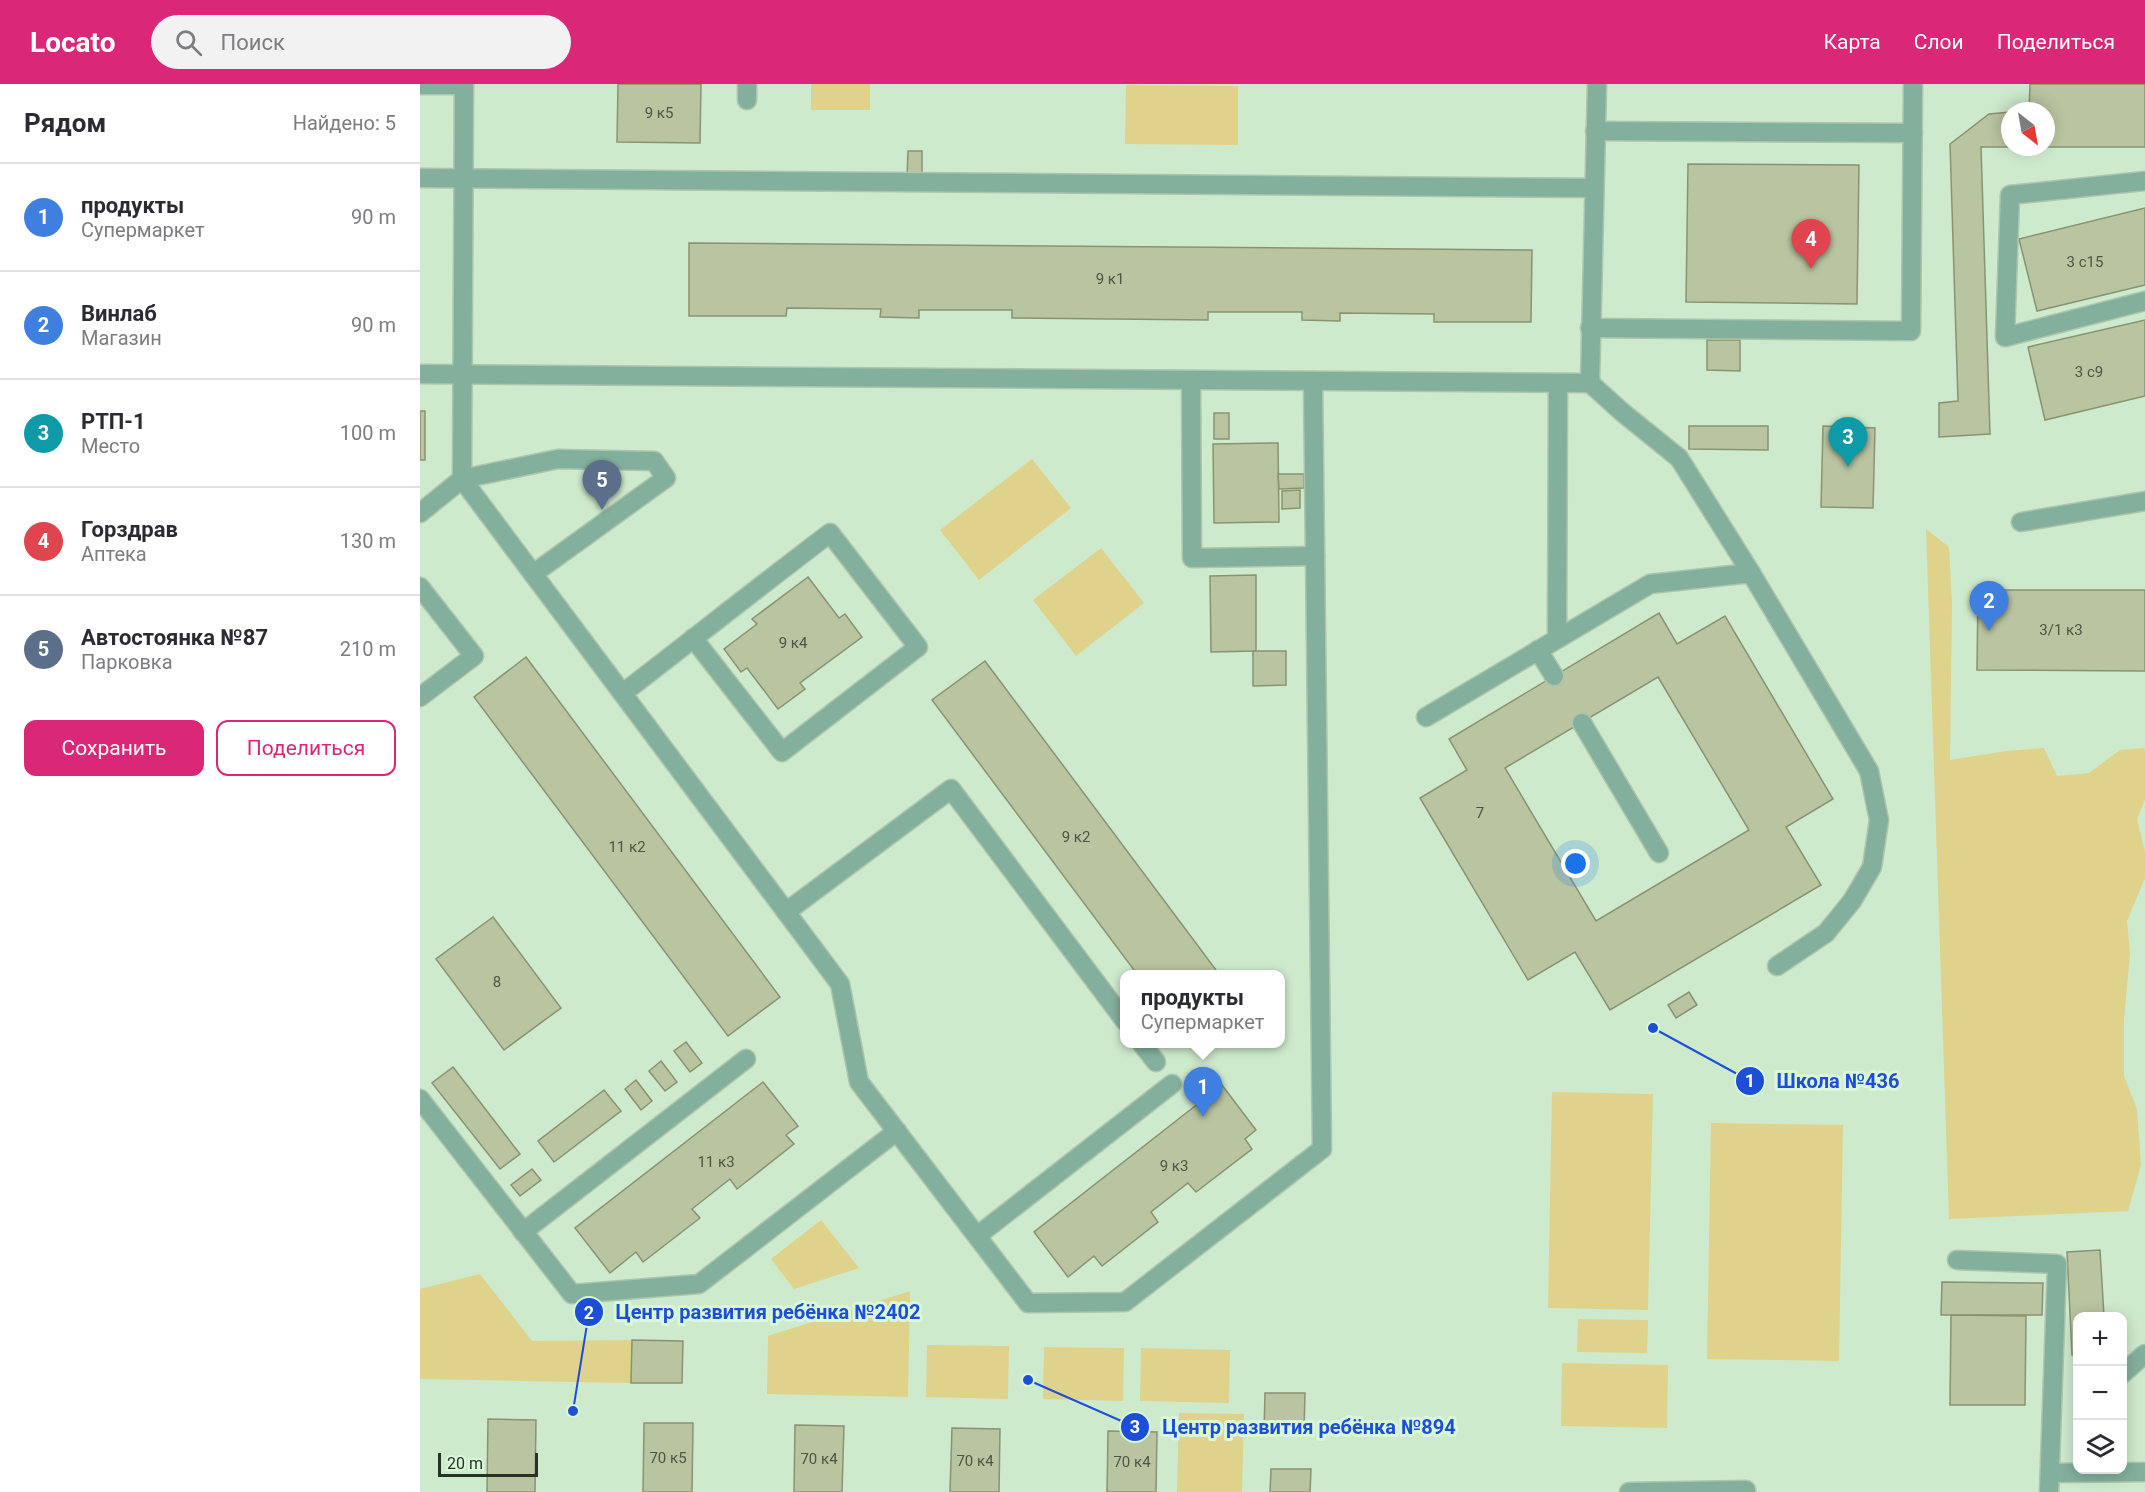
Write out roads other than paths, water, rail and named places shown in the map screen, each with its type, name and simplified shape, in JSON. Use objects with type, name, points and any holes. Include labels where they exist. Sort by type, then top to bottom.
[{"type":"lane","points":[[1590,383],[1596,84]]},
{"type":"lane","points":[[1590,328],[1911,331],[1913,84]]},
{"type":"lane","points":[[420,85],[464,85],[462,479],[840,984],[859,1082],[1028,1302],[1125,1302],[1322,1149],[1313,381]]},
{"type":"lane","points":[[1596,131],[1913,133]]},
{"type":"lane","points":[[420,178],[1594,188]]},
{"type":"lane","points":[[2145,181],[2010,195],[2005,337],[2145,301]]},
{"type":"lane","points":[[420,374],[1590,383],[1679,458],[1751,573],[1869,771],[1879,820],[1872,867],[1852,901],[1826,933],[1777,966]]},
{"type":"lane","points":[[1191,380],[1192,558],[1315,556]]},
{"type":"lane","points":[[1557,639],[1558,383]]},
{"type":"lane","points":[[420,513],[462,479],[558,459],[654,460],[666,478],[533,574]]},
{"type":"lane","points":[[2021,522],[2145,501]]},
{"type":"lane","points":[[623,693],[693,638],[830,533],[918,647],[782,752],[693,638]]},
{"type":"lane","points":[[1426,717],[1650,584],[1751,573]]},
{"type":"lane","points":[[420,587],[474,656],[420,697]]},
{"type":"lane","points":[[1538,650],[1554,676]]},
{"type":"lane","points":[[1582,723],[1659,853]]},
{"type":"lane","points":[[786,912],[951,789],[1120,1014]]},
{"type":"lane","points":[[1145,1048],[1156,1062]]},
{"type":"lane","points":[[524,1232],[746,1059]]},
{"type":"lane","points":[[977,1236],[1172,1084]]},
{"type":"lane","points":[[420,1099],[572,1294],[699,1284],[897,1131]]},
{"type":"lane","points":[[420,1129],[435,1118]]},
{"type":"lane","points":[[1957,1260],[2057,1264],[2049,1492]]},
{"type":"lane","points":[[2127,1370],[2145,1354]]},
{"type":"lane","points":[[2050,1473],[2073,1472]]},
{"type":"lane","points":[[2127,1472],[2145,1472]]},
{"type":"lane","points":[[1629,1492],[1746,1490],[1746,1492]]},
{"type":"place","name":"Горздрав","points":[[1811,269]]},
{"type":"place","name":"РТП-1","points":[[1848,467]]},
{"type":"place","name":"Автостоянка №87","points":[[602,510]]},
{"type":"place","name":"Винлаб","points":[[1989,631]]},
{"type":"place","name":"Школа №436","points":[[1653,1028]]},
{"type":"place","name":"продукты","points":[[1203,1117]]},
{"type":"place","name":"Центр развития ребёнка №894","points":[[1028,1380]]},
{"type":"place","name":"Центр развития ребёнка №2402","points":[[573,1411]]}]
